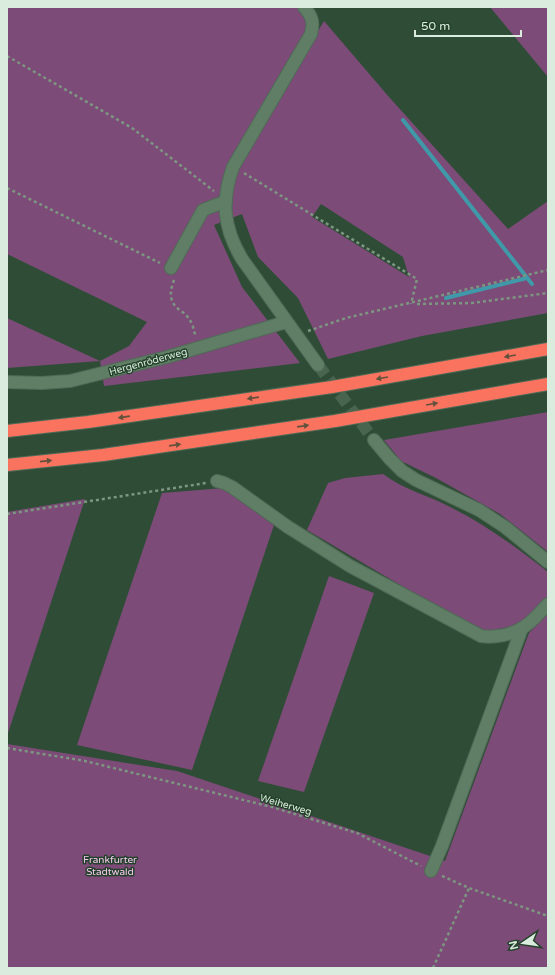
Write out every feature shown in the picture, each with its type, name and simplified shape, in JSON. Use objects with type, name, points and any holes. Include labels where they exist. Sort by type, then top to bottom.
[{"type":"highway","points":[[7,431],[88,422],[332,387],[548,349]]},
{"type":"highway","points":[[7,465],[103,455],[327,422],[548,384]]},
{"type":"street","points":[[304,7],[312,19],[311,34],[233,167],[225,201],[227,223],[230,234],[242,259],[318,365]]},
{"type":"street","points":[[171,268],[203,210],[225,201]]},
{"type":"street","name":"Hergenröderweg","points":[[7,382],[42,383],[70,381],[167,357],[286,322]]},
{"type":"street","points":[[374,440],[402,471],[416,480],[479,510],[505,527],[548,562]]},
{"type":"street","points":[[216,481],[232,487],[288,527],[350,566],[481,636],[495,636],[522,628],[538,615],[548,604]]},
{"type":"street","points":[[431,871],[442,846],[522,628]]},
{"type":"path","points":[[7,56],[132,128],[225,201]]},
{"type":"path","points":[[233,167],[417,278],[411,304]]},
{"type":"path","points":[[7,188],[171,268],[175,275],[170,294],[172,301],[190,320],[194,329],[197,348]]},
{"type":"path","points":[[296,335],[346,318],[411,304],[548,270]]},
{"type":"path","points":[[411,304],[472,303],[548,293]]},
{"type":"path","points":[[7,514],[216,481]]},
{"type":"path","name":"Weiherweg","points":[[7,748],[85,761],[279,809],[356,833],[431,871],[469,888],[548,916]]},
{"type":"path","points":[[433,968],[469,888]]},
{"type":"green space","points":[[7,7],[299,7],[318,31],[324,21],[389,97],[508,229],[548,201],[548,313],[422,336],[328,359],[298,298],[258,257],[242,214],[214,225],[242,287],[300,363],[104,386],[100,361],[129,346],[147,322],[7,254]],"holes":[[[321,204],[403,257],[409,277],[312,217]]]},
{"type":"green space","points":[[490,7],[548,7],[548,77]]},
{"type":"green space","points":[[7,318],[100,361],[7,368]]},
{"type":"green space","points":[[548,412],[548,552],[500,514],[436,478],[401,461],[384,440]]},
{"type":"green space","points":[[383,474],[409,489],[445,504],[491,530],[548,572],[548,596],[519,625],[485,632],[407,589],[307,530],[328,483],[345,478]]},
{"type":"green space","points":[[224,488],[274,525],[192,770],[77,745],[162,493]]},
{"type":"green space","points":[[85,499],[8,733],[7,512]]},
{"type":"green space","points":[[329,576],[374,593],[304,792],[258,781]]},
{"type":"green space","name":"Frankfurter Stadtwald","points":[[548,613],[548,968],[7,968],[7,744],[177,771],[445,861],[529,633]]},
{"type":"waterway","points":[[403,120],[532,284]]},
{"type":"waterway","points":[[446,298],[527,278]]},
{"type":"tunnel","points":[[318,365],[374,440]]}]
